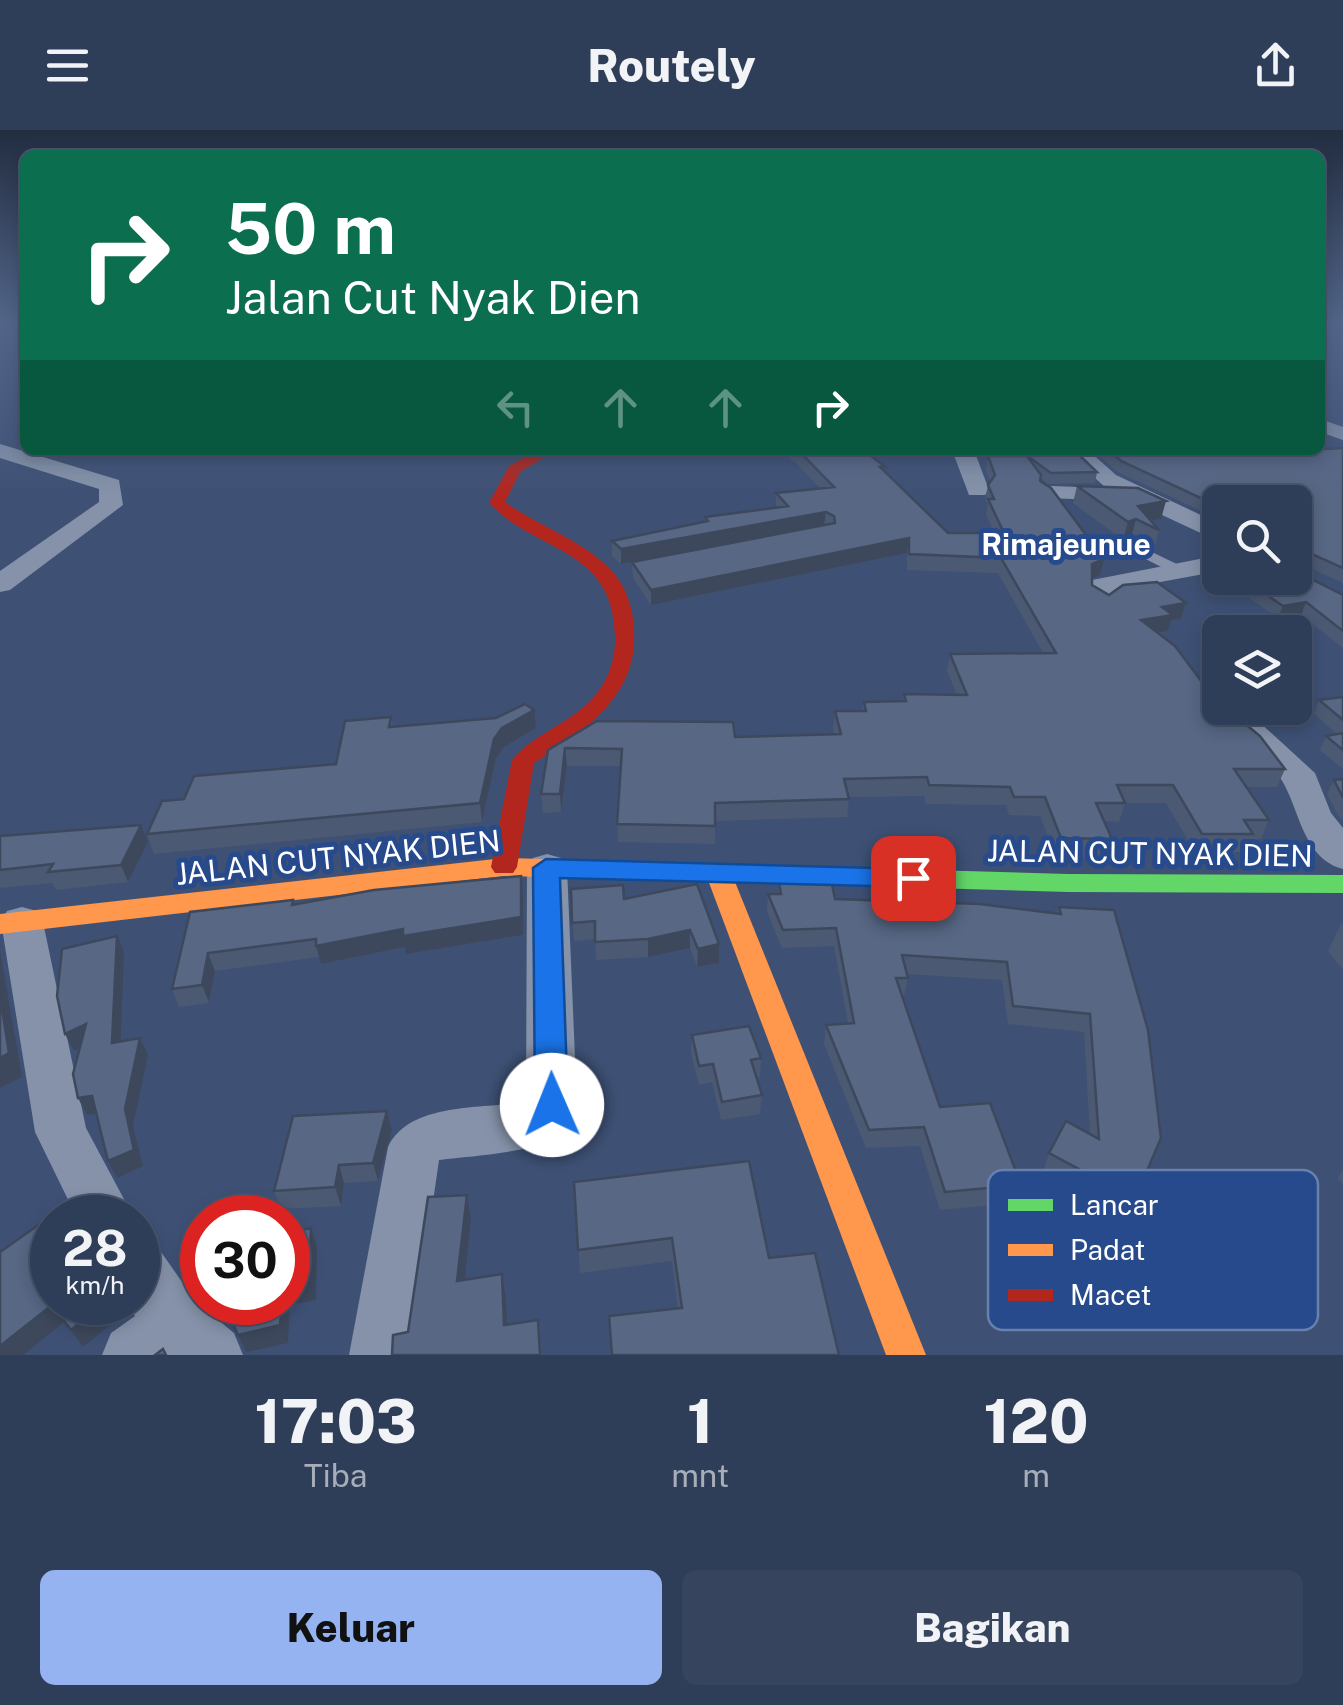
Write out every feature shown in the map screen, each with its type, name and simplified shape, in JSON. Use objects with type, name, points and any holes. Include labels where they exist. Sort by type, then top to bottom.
[{"type":"main road","points":[[526,868],[523,760],[604,706],[617,678],[624,644],[623,607],[615,573],[496,503],[504,477],[520,462],[536,455]]},
{"type":"main road","name":"JALAN CUT NYAK DIEN","points":[[11,923],[526,868],[1068,883],[1343,884]]},
{"type":"main road","points":[[718,872],[836,1166],[906,1355]]},
{"type":"street","points":[[0,451],[110,485],[111,505],[0,584]]},
{"type":"street","points":[[965,455],[977,490]]},
{"type":"street","points":[[1080,455],[1108,480],[1202,525]]},
{"type":"street","points":[[1052,492],[1096,497],[1139,494]]},
{"type":"street","points":[[1104,598],[1102,586],[1112,582],[1202,566]]},
{"type":"street","points":[[1244,725],[1296,772],[1313,816],[1343,856]]},
{"type":"street","points":[[380,1355],[414,1147],[426,1139],[536,1123],[547,1116],[552,1105],[526,868]]},
{"type":"street","points":[[11,923],[61,1132],[94,1195]]},
{"type":"street","points":[[160,1315],[174,1344]]},
{"type":"lane","points":[[1129,545],[1180,570]]},
{"type":"building","points":[[1343,448],[1343,568],[1312,554],[1312,485],[1202,485],[1202,499],[1114,455],[1325,455],[1325,449]]},
{"type":"building","points":[[803,455],[870,455],[948,533],[1004,533],[988,499],[994,499],[988,485],[995,475],[988,456],[1027,456],[1041,475],[1040,481],[1051,488],[1104,559],[1092,564],[1092,585],[1109,595],[1123,585],[1157,582],[1186,603],[1162,607],[1173,615],[1141,620],[1175,646],[1202,682],[1202,725],[1247,725],[1285,769],[1234,769],[1269,820],[1244,820],[1253,834],[1202,834],[1173,785],[1117,785],[1125,803],[1096,803],[1112,839],[1061,838],[1045,797],[1014,797],[1010,787],[929,785],[927,777],[844,779],[849,799],[715,803],[715,826],[617,824],[622,749],[565,748],[560,794],[541,794],[548,750],[597,721],[733,722],[735,737],[841,734],[835,711],[866,711],[864,702],[906,701],[904,694],[967,695],[950,654],[1056,653],[1001,558],[909,554],[909,538],[651,590],[632,562],[835,523],[834,516],[826,512],[621,549],[612,541],[708,521],[705,517],[788,506],[776,493],[834,487]]},
{"type":"building","points":[[1026,455],[1079,455],[1097,472],[1051,473]]},
{"type":"building","points":[[1077,486],[1138,488],[1166,501],[1138,506],[1159,530],[1136,519],[1128,522]]},
{"type":"building","points":[[1312,580],[1343,595],[1343,631],[1306,602],[1283,606],[1267,595],[1312,595]]},
{"type":"building","points":[[1343,697],[1343,720],[1319,700]]},
{"type":"building","points":[[525,704],[534,710],[502,728],[494,739],[480,803],[147,834],[162,801],[184,799],[194,776],[336,764],[345,721],[391,717],[389,727],[496,718]]},
{"type":"building","points":[[1343,733],[1343,750],[1326,736]]},
{"type":"building","points":[[1343,779],[1343,798],[1334,780]]},
{"type":"building","points":[[141,825],[121,865],[48,872],[53,864],[0,870],[0,836]]},
{"type":"building","points":[[521,876],[521,917],[403,936],[403,929],[316,946],[316,939],[208,953],[202,985],[172,989],[190,912],[293,900],[292,905],[374,890]]},
{"type":"building","points":[[779,883],[832,884],[835,899],[980,904],[1061,914],[1059,907],[1114,910],[1148,1030],[1161,1138],[1147,1170],[1081,1170],[1049,1153],[1066,1121],[1099,1139],[1090,1014],[1013,1006],[1007,962],[902,955],[908,978],[896,978],[940,1107],[990,1103],[1015,1170],[988,1170],[988,1188],[945,1192],[924,1127],[869,1130],[826,1025],[854,1023],[836,928],[783,930],[768,894],[781,894]]},
{"type":"building","points":[[697,884],[719,944],[698,949],[690,930],[648,939],[595,942],[595,921],[572,923],[571,889],[623,885],[624,899]]},
{"type":"building","points":[[117,936],[112,1043],[140,1038],[125,1109],[134,1150],[108,1161],[92,1096],[78,1098],[73,1074],[86,1024],[65,1034],[57,996],[62,949]]},
{"type":"building","points":[[0,996],[9,1053],[0,1058]]},
{"type":"building","points":[[749,1026],[761,1058],[751,1060],[762,1095],[722,1102],[713,1064],[699,1066],[692,1035]]},
{"type":"building","points":[[387,1111],[373,1163],[339,1165],[335,1187],[274,1191],[293,1116]]},
{"type":"building","points":[[749,1161],[769,1258],[815,1253],[839,1355],[612,1355],[609,1316],[682,1308],[672,1238],[578,1250],[574,1182]]},
{"type":"building","points":[[467,1195],[457,1281],[502,1274],[504,1325],[538,1320],[540,1355],[392,1355],[393,1335],[408,1332],[428,1197]]},
{"type":"building","points":[[30,1231],[30,1322],[0,1346],[0,1252]]},
{"type":"building","points":[[234,1325],[280,1325],[238,1335]]},
{"type":"traffic: fast","points":[[684,872],[1068,883],[1343,884]]},
{"type":"traffic: slow","points":[[0,924],[504,867],[684,872]]},
{"type":"traffic: slow","points":[[718,872],[906,1355]]},
{"type":"traffic: jam","points":[[504,867],[523,760],[564,734],[598,705],[621,669],[625,647],[621,604],[607,577],[584,557],[497,503],[514,469],[540,455]]},
{"type":"district","name":"Rimajeunue","points":[[1066,544]]},
{"type":"route","points":[[552,1105],[546,868],[913,878]]}]
